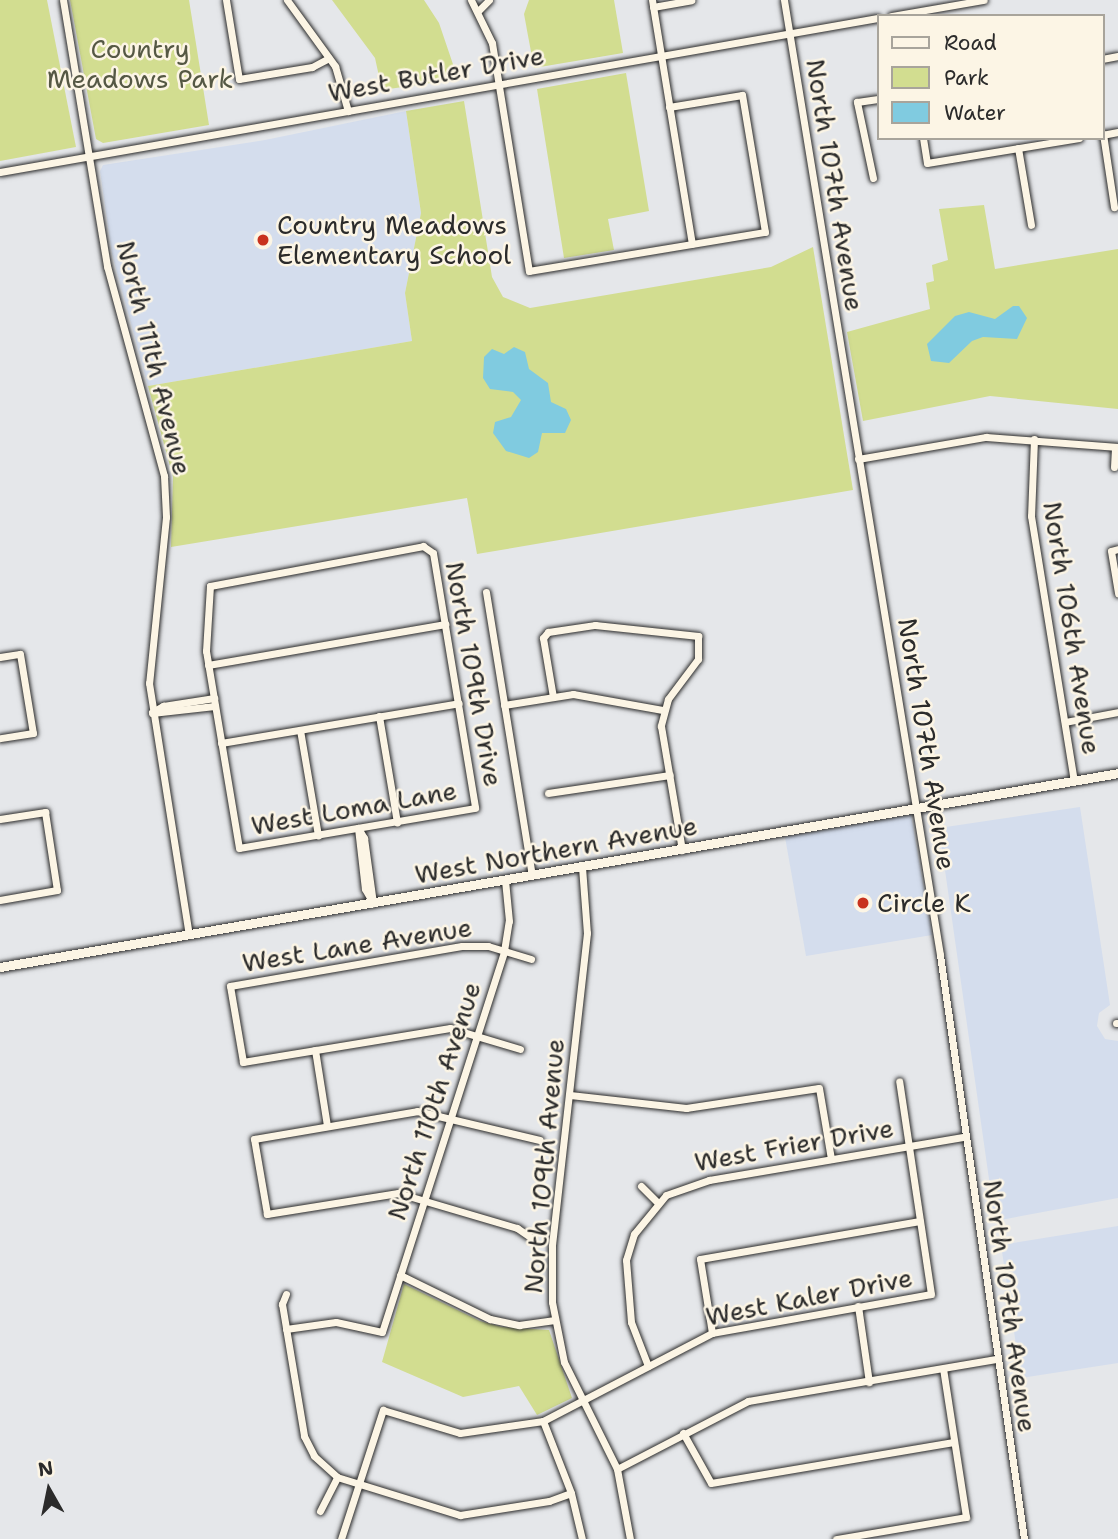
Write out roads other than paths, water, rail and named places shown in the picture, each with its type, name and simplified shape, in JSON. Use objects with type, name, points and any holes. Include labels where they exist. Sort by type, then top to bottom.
[{"type":"main road","name":"West Northern Avenue","points":[[0,967],[1118,773]]},
{"type":"street","name":"North 111th Avenue","points":[[63,0],[113,295],[164,476],[166,517],[148,663],[152,712],[189,935]]},
{"type":"street","points":[[226,0],[239,79],[312,67],[329,58]]},
{"type":"street","points":[[287,0],[329,58],[348,111]]},
{"type":"street","points":[[471,0],[479,10],[490,34],[529,271],[765,232],[741,95],[670,107]]},
{"type":"street","points":[[479,10],[489,0]]},
{"type":"street","points":[[691,0],[652,3],[692,244]]},
{"type":"street","name":"North 107th Avenue","points":[[784,0],[916,810],[1024,1539]]},
{"type":"street","points":[[907,14],[984,0]]},
{"type":"street","name":"West Butler Drive","points":[[0,172],[876,18]]},
{"type":"street","points":[[873,178],[856,102],[876,99]]},
{"type":"street","points":[[923,140],[927,163],[1068,140]]},
{"type":"street","points":[[1104,140],[1114,207]]},
{"type":"street","points":[[1018,148],[1031,225]]},
{"type":"street","points":[[858,459],[977,438],[1034,439],[1117,447],[1114,467]]},
{"type":"street","name":"North 106th Avenue","points":[[1034,439],[1031,516],[1074,781]]},
{"type":"street","name":"North 109th Drive","points":[[208,665],[210,586],[430,547],[475,808]]},
{"type":"street","points":[[1114,550],[1118,593]]},
{"type":"street","points":[[486,592],[531,875]]},
{"type":"street","points":[[445,624],[208,665],[221,743],[459,703]]},
{"type":"street","points":[[553,697],[544,634],[595,625],[698,636],[698,659],[663,710],[682,850]]},
{"type":"street","points":[[0,657],[20,654],[33,733],[0,738]]},
{"type":"street","points":[[504,705],[553,697],[588,695],[663,710]]},
{"type":"street","points":[[152,712],[164,715],[214,702]]},
{"type":"street","points":[[1065,722],[1118,712]]},
{"type":"street","points":[[379,716],[397,822]]},
{"type":"street","points":[[300,730],[318,835]]},
{"type":"street","name":"West Loma Lane","points":[[221,743],[239,848],[475,808]]},
{"type":"street","points":[[548,793],[670,775]]},
{"type":"street","points":[[0,819],[45,811],[57,890],[0,900]]},
{"type":"street","points":[[358,828],[364,838],[373,904]]},
{"type":"street","name":"North 109th Avenue","points":[[582,867],[588,921],[552,1246],[555,1320],[564,1362],[617,1469],[630,1539]]},
{"type":"street","name":"North 110th Avenue","points":[[286,1329],[336,1322],[382,1332],[504,951],[509,921],[505,880]]},
{"type":"street","name":"West Lane Avenue","points":[[314,1050],[243,1062],[230,986],[462,946],[504,951],[531,959]]},
{"type":"street","points":[[327,1126],[314,1050],[441,1028],[478,1033],[520,1049]]},
{"type":"street","points":[[712,1333],[700,1259],[920,1221],[899,1080]]},
{"type":"street","points":[[570,1095],[686,1108],[819,1088],[831,1159]]},
{"type":"street","points":[[530,1237],[424,1198],[387,1194],[267,1214],[254,1139],[417,1111],[451,1116],[540,1140]]},
{"type":"street","name":"West Frier Drive","points":[[657,1202],[695,1183],[964,1137]]},
{"type":"street","points":[[641,1186],[657,1202],[634,1234],[626,1260],[631,1322],[648,1366]]},
{"type":"street","name":"West Kaler Drive","points":[[359,1485],[383,1410],[460,1433],[543,1422],[583,1404],[712,1333],[931,1294],[920,1221]]},
{"type":"street","points":[[400,1275],[490,1319],[519,1325],[555,1320]]},
{"type":"street","points":[[286,1294],[282,1304],[304,1436],[314,1456],[337,1477],[460,1516],[549,1501],[572,1493]]},
{"type":"street","points":[[858,1307],[869,1381]]},
{"type":"street","points":[[617,1469],[748,1401],[997,1359]]},
{"type":"street","points":[[836,1539],[966,1517],[943,1369]]},
{"type":"street","points":[[543,1422],[572,1493],[582,1539]]},
{"type":"street","points":[[683,1433],[711,1483],[954,1442]]},
{"type":"street","points":[[320,1511],[337,1477]]},
{"type":"street","points":[[341,1539],[359,1485]]},
{"type":"water","points":[[1013,306],[1019,306],[1027,318],[1017,339],[983,337],[972,341],[949,363],[931,361],[927,344],[955,316],[969,312],[995,319]]},
{"type":"water","points":[[514,347],[525,352],[529,369],[548,383],[551,402],[566,409],[571,420],[565,433],[542,433],[538,452],[529,458],[506,451],[493,433],[495,422],[511,417],[521,400],[513,392],[490,389],[483,378],[484,357],[492,349],[504,354]]},
{"type":"place","name":"Country Meadows Elementary School","points":[[263,240]]},
{"type":"place","name":"Circle K","points":[[863,903]]},
{"type":"park label","name":"Country Meadows Park","points":[[140,64]]}]
